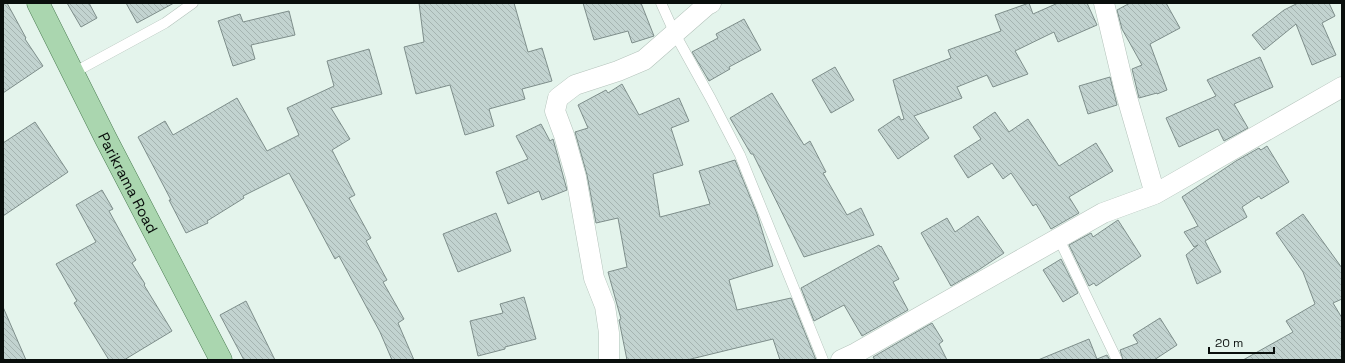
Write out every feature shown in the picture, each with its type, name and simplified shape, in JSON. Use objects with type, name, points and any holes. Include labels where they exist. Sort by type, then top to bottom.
[{"type":"main road","name":"Parikrama Road","points":[[38,3],[221,360]]},
{"type":"street","points":[[608,360],[609,333],[605,306],[594,278],[576,177],[564,135],[555,111],[558,98],[575,85],[618,71],[644,60],[711,3]]},
{"type":"street","points":[[1104,3],[1124,87],[1155,194]]},
{"type":"street","points":[[841,360],[1103,214],[1155,194],[1342,87]]},
{"type":"lane","points":[[73,73],[165,23],[193,3]]},
{"type":"lane","points":[[661,3],[675,34],[711,99],[740,156],[823,360]]},
{"type":"lane","points":[[1059,239],[1117,360]]},
{"type":"building","points":[[3,3],[7,3],[26,38],[25,39],[43,66],[3,93]]},
{"type":"building","points":[[67,3],[89,3],[97,18],[81,27]]},
{"type":"building","points":[[126,3],[174,3],[137,23]]},
{"type":"building","points":[[419,3],[514,3],[528,52],[542,48],[552,81],[522,89],[525,99],[489,109],[494,126],[465,135],[450,85],[416,94],[404,47],[424,42]]},
{"type":"building","points":[[583,3],[641,3],[654,36],[632,43],[628,31],[594,40]]},
{"type":"building","points":[[1029,3],[1033,14],[1058,3],[1087,3],[1097,25],[1058,42],[1054,32],[1015,51],[1028,74],[993,87],[987,75],[957,87],[962,98],[914,116],[929,138],[898,159],[878,130],[899,116],[901,120],[904,119],[893,80],[951,58],[948,50],[1001,31],[995,15]]},
{"type":"building","points":[[1130,3],[1166,3],[1180,28],[1150,44],[1167,90],[1139,98],[1132,69],[1142,65],[1122,29],[1117,10]]},
{"type":"building","points":[[1298,3],[1329,3],[1335,16],[1322,23],[1336,55],[1312,65],[1296,24],[1264,50],[1252,35],[1284,10]]},
{"type":"building","points":[[289,11],[295,35],[251,45],[255,59],[233,66],[218,21],[240,14],[243,22]]},
{"type":"building","points":[[744,19],[761,50],[729,67],[730,69],[709,81],[692,52],[718,38],[716,34]]},
{"type":"building","points":[[369,49],[382,94],[331,108],[350,139],[332,150],[355,195],[349,198],[371,238],[366,241],[387,280],[383,282],[404,319],[398,323],[414,360],[392,360],[380,332],[339,256],[335,259],[289,173],[243,196],[244,198],[207,221],[208,223],[186,233],[169,200],[171,200],[138,137],[165,121],[173,135],[237,98],[267,151],[299,135],[287,108],[334,86],[327,61]]},
{"type":"building","points":[[1260,57],[1273,87],[1234,104],[1248,128],[1224,141],[1218,129],[1179,147],[1166,118],[1216,96],[1207,80]]},
{"type":"building","points":[[835,67],[854,100],[831,113],[812,80]]},
{"type":"building","points":[[1110,77],[1117,105],[1088,114],[1079,86]]},
{"type":"building","points":[[622,84],[639,115],[679,98],[689,121],[671,128],[683,165],[653,174],[660,217],[710,204],[699,171],[735,160],[757,214],[773,266],[729,280],[737,310],[791,298],[816,360],[780,360],[773,339],[687,360],[627,360],[619,320],[621,319],[608,272],[627,267],[618,218],[596,223],[587,175],[575,132],[588,128],[578,105],[606,90],[608,93]]},
{"type":"building","points":[[772,93],[804,145],[810,141],[826,172],[823,173],[847,215],[861,208],[874,235],[804,257],[753,154],[751,154],[730,118]]},
{"type":"building","points":[[995,112],[1009,132],[1028,119],[1059,166],[1096,143],[1113,171],[1069,197],[1079,213],[1051,229],[1036,204],[1033,206],[1011,173],[1003,179],[992,163],[968,178],[954,156],[981,139],[973,127]]},
{"type":"building","points":[[35,122],[68,172],[3,216],[3,143]]},
{"type":"building","points":[[541,124],[550,141],[553,139],[567,190],[542,200],[539,191],[508,204],[496,172],[528,159],[516,136]]},
{"type":"building","points":[[1267,146],[1289,182],[1261,199],[1259,196],[1242,207],[1247,217],[1205,241],[1221,272],[1197,284],[1186,255],[1198,245],[1194,247],[1184,232],[1198,226],[1182,197],[1236,161],[1259,148],[1261,150]]},
{"type":"building","points":[[102,190],[113,209],[109,211],[136,260],[132,263],[172,331],[124,360],[109,360],[74,303],[77,301],[56,264],[96,242],[76,205]]},
{"type":"building","points":[[496,213],[511,251],[458,272],[443,234]]},
{"type":"building","points":[[1303,214],[1342,268],[1342,299],[1333,303],[1342,318],[1342,360],[1243,360],[1293,332],[1286,321],[1315,304],[1303,272],[1276,233]]},
{"type":"building","points":[[978,216],[1004,253],[951,286],[921,233],[947,218],[955,232]]},
{"type":"building","points":[[1118,220],[1141,256],[1096,286],[1094,283],[1089,286],[1069,245],[1091,233],[1093,237]]},
{"type":"building","points":[[879,245],[880,247],[881,246],[899,279],[893,282],[908,310],[862,336],[844,305],[814,321],[801,288]]},
{"type":"building","points":[[1061,259],[1078,293],[1063,302],[1043,270]]},
{"type":"building","points":[[524,297],[536,339],[478,356],[470,321],[503,313],[500,304]]},
{"type":"building","points":[[246,301],[275,360],[244,360],[220,315]]},
{"type":"building","points":[[3,307],[26,360],[3,360]]},
{"type":"building","points":[[1160,318],[1177,345],[1154,360],[1123,360],[1120,350],[1138,343],[1133,335]]},
{"type":"building","points":[[932,323],[943,341],[939,344],[947,360],[875,360],[873,357]]},
{"type":"building","points":[[1089,339],[1097,359],[1107,355],[1110,360],[1038,360]]}]
